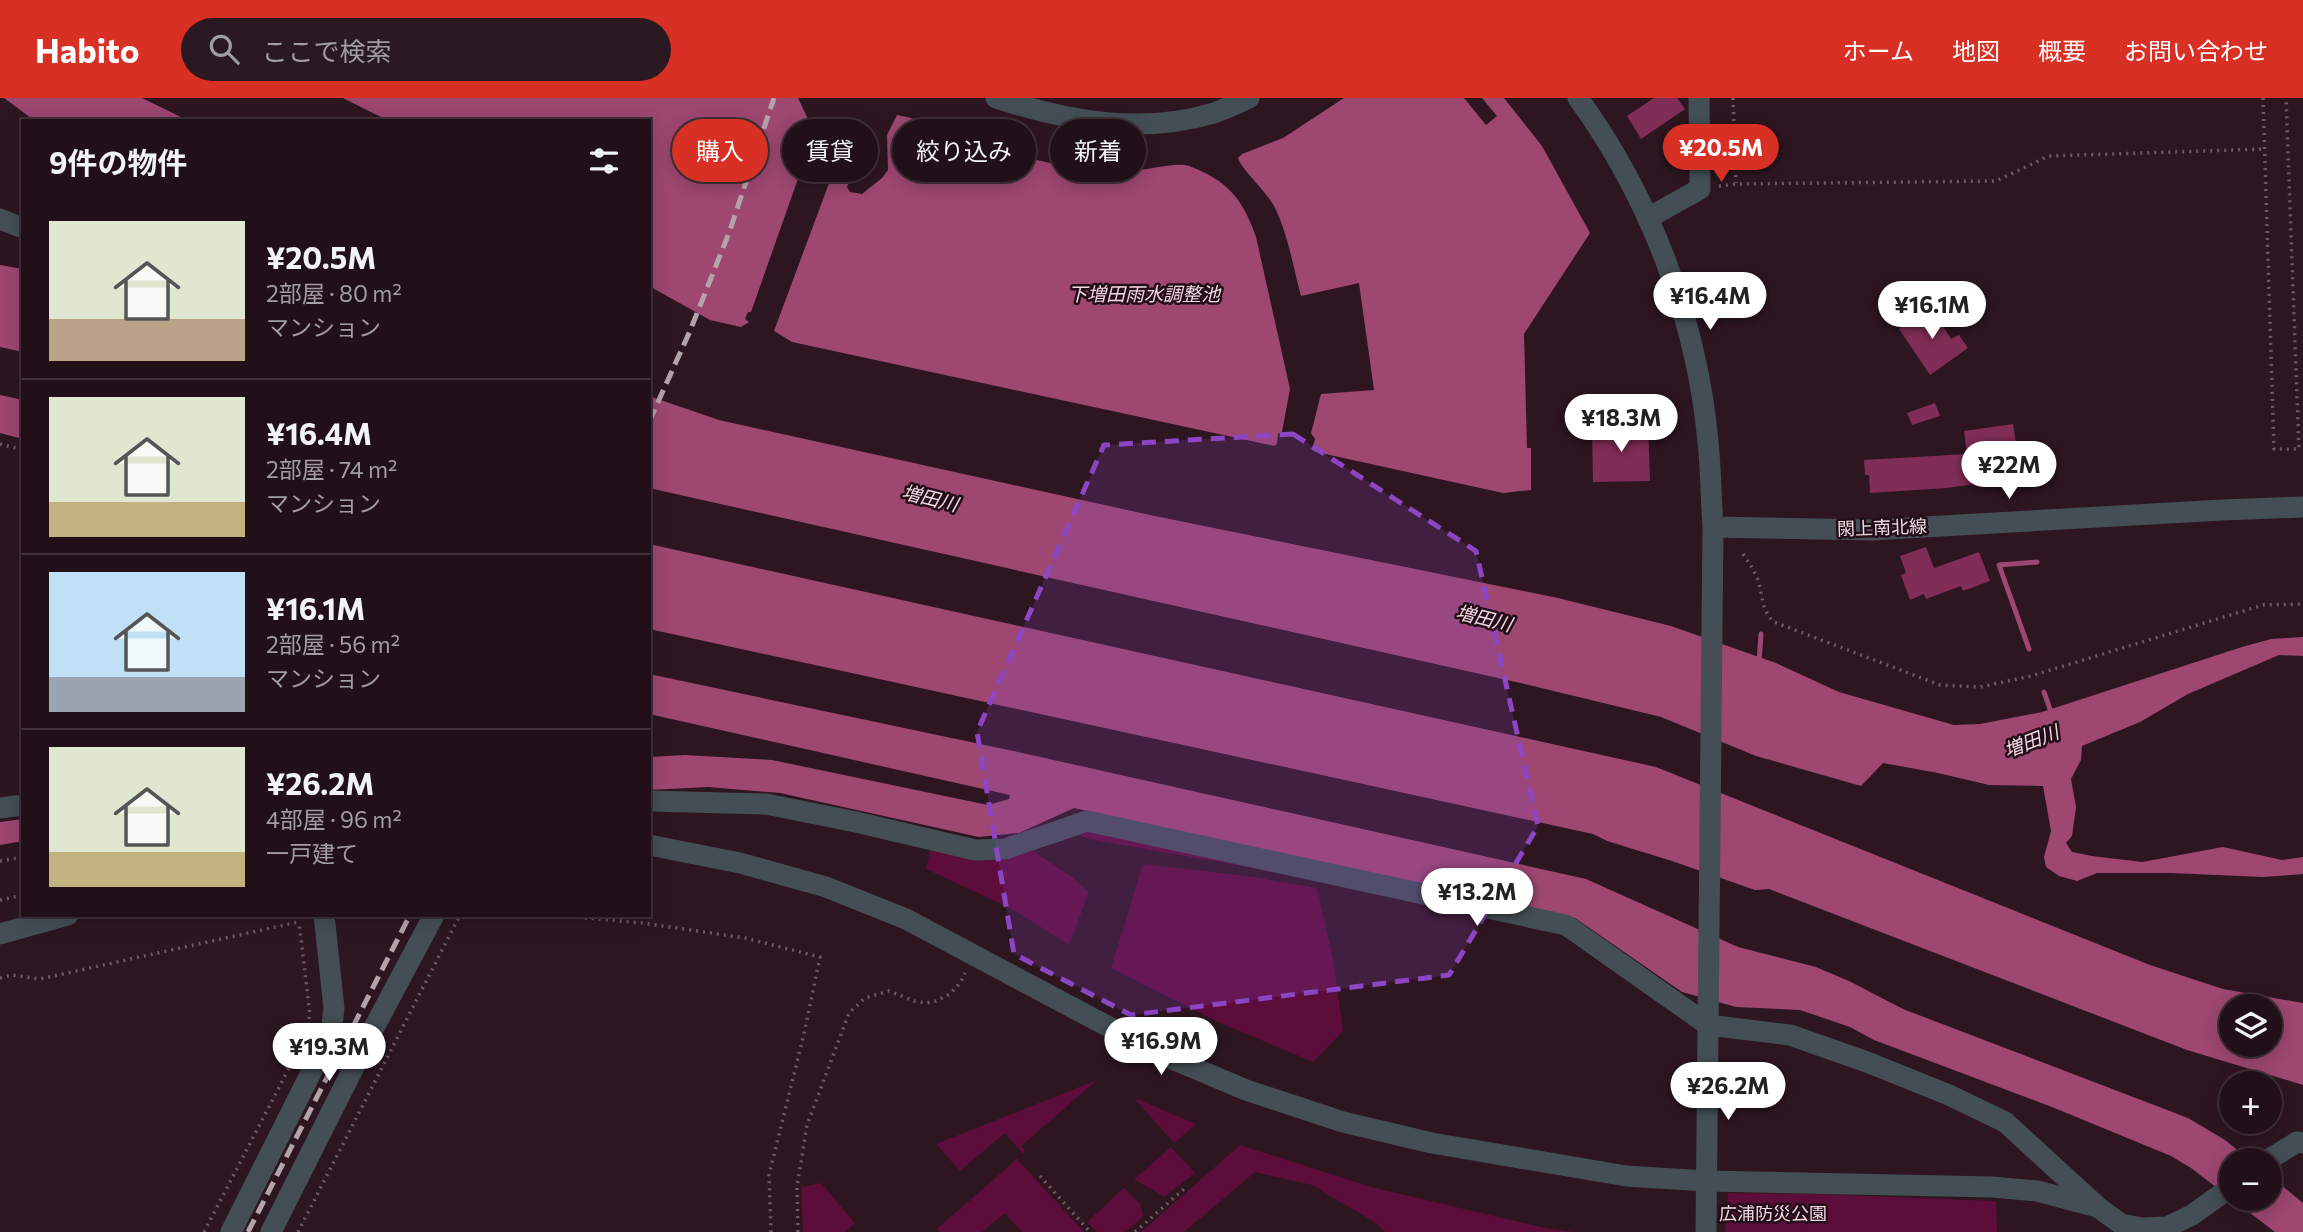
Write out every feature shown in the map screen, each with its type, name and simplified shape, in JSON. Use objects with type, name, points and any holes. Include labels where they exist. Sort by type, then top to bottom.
[{"type":"street","points":[[996,98],[1047,114],[1093,122],[1128,124],[1215,113],[1249,98]]},
{"type":"street","points":[[1578,98],[1608,142],[1647,218],[1669,271],[1688,330],[1709,442],[1713,527],[1706,1232]]},
{"type":"street","points":[[1647,218],[1700,189],[1699,98]]},
{"type":"street","points":[[0,219],[21,228]]},
{"type":"street","name":"閖上南北線","points":[[1713,527],[1872,530],[2222,509],[2303,507]]},
{"type":"street","points":[[651,801],[766,804],[975,850],[1005,849],[1087,821],[1566,925],[1708,1019],[1790,1035],[1949,1095],[2005,1122],[2099,1208],[2121,1224],[2142,1228],[2167,1227],[2219,1196]]},
{"type":"street","points":[[0,808],[21,804]]},
{"type":"street","points":[[651,845],[740,863],[826,887],[906,919],[974,953],[1156,1052],[1246,1090],[1343,1122],[1432,1143],[1626,1177],[1992,1187],[2037,1191],[2099,1208]]},
{"type":"street","points":[[0,934],[61,917]]},
{"type":"street","points":[[231,1232],[331,1033],[334,1008],[324,917]]},
{"type":"street","points":[[271,1232],[433,917]]},
{"type":"street","points":[[2282,1151],[2297,1142],[2303,1143]]},
{"type":"path","points":[[1732,98],[1736,184]]},
{"type":"path","points":[[2263,98],[2274,449],[2299,449],[2286,98]]},
{"type":"path","points":[[1700,189],[1736,184],[1996,181],[2049,156],[2265,149]]},
{"type":"path","points":[[0,444],[21,449]]},
{"type":"path","points":[[1743,554],[1759,583],[1760,598],[1766,615],[1774,622],[1941,685],[1980,687],[2031,676],[2263,605],[2303,604]]},
{"type":"path","points":[[0,861],[21,858]]},
{"type":"path","points":[[0,900],[21,895]]},
{"type":"path","points":[[298,1232],[459,917]]},
{"type":"path","points":[[573,917],[643,923],[745,938],[820,957],[769,1175],[771,1232]]},
{"type":"path","points":[[0,978],[12,975],[40,979],[299,922],[309,1024],[302,1043],[204,1232]]},
{"type":"path","points":[[798,1232],[797,1187],[807,1125],[849,1013],[865,998],[876,993],[889,991],[926,1003],[950,994],[961,982],[974,953]]},
{"type":"path","points":[[1040,1176],[1090,1232]]},
{"type":"path","points":[[1135,1232],[1184,1189]]},
{"type":"highlighted area","points":[[1293,434],[1476,551],[1538,826],[1449,975],[1131,1015],[1014,954],[977,732],[1104,445]]},
{"type":"green space","points":[[1084,827],[1321,880],[1094,840],[1072,833]]},
{"type":"green space","points":[[931,847],[1007,859],[1037,850],[1036,853],[1089,892],[1069,945],[1014,910],[926,869]]},
{"type":"green space","points":[[1143,864],[1254,877],[1317,888],[1333,959],[1343,1031],[1313,1062],[1216,1021],[1111,968]]},
{"type":"green space","points":[[1097,1080],[1021,1146],[1025,1151],[1023,1154],[1005,1133],[960,1171],[936,1144]]},
{"type":"green space","points":[[1134,1098],[1196,1124],[1174,1143]]},
{"type":"green space","points":[[1240,1145],[1371,1187],[1545,1228],[1574,1232],[1385,1232],[1376,1223],[1312,1185],[1255,1172],[1184,1232],[1141,1232]]},
{"type":"green space","points":[[1171,1147],[1195,1173],[1164,1197],[1134,1179]]},
{"type":"green space","points":[[1017,1159],[1084,1232],[1022,1232],[1005,1213],[982,1232],[940,1232],[937,1229]]},
{"type":"green space","points":[[821,1183],[855,1223],[845,1232],[803,1232],[801,1187]]},
{"type":"green space","points":[[1124,1188],[1140,1204],[1143,1216],[1126,1232],[1097,1232],[1087,1222]]},
{"type":"green space","name":"広浦防災公園","points":[[1728,1193],[1996,1201],[1997,1232],[1725,1232]]},
{"type":"water","points":[[4,98],[142,98],[185,119],[32,119]]},
{"type":"water","points":[[343,98],[798,98],[807,119],[782,119],[782,182],[797,182],[751,312],[748,312],[745,319],[749,322],[741,327],[710,320],[651,287],[651,119],[385,119]]},
{"type":"water","points":[[1344,98],[1464,98],[1486,125],[1497,116],[1482,98],[1504,98],[1542,146],[1590,233],[1524,334],[1527,448],[1531,448],[1531,490],[1503,493],[1312,450],[1315,439],[1311,433],[1321,394],[1374,390],[1359,283],[1301,296],[1279,216],[1238,158],[1283,138]]},
{"type":"water","name":"下増田雨水調整池","points":[[897,115],[914,119],[895,119]]},
{"type":"water","name":"下増田雨水調整池","points":[[892,125],[892,182],[1036,182],[1036,160],[1050,163],[1050,182],[1146,182],[1146,169],[1183,165],[1214,178],[1232,192],[1256,237],[1290,389],[1282,432],[1278,434],[1277,444],[1274,446],[792,342],[774,331],[829,182],[849,182],[847,187],[850,192],[862,194],[878,182],[888,170],[887,135]]},
{"type":"water","points":[[0,265],[21,269],[21,352],[0,347]]},
{"type":"water","points":[[0,395],[21,400],[21,438],[0,433]]},
{"type":"water","name":"増田川","points":[[651,397],[719,420],[1150,515],[1558,598],[1671,626],[1776,663],[1839,692],[1954,725],[1980,724],[2042,712],[2242,647],[2271,639],[2303,637],[2303,656],[2279,655],[2188,694],[2140,722],[2082,746],[2081,760],[2071,779],[2076,807],[2072,836],[2066,843],[2072,852],[2142,862],[2223,847],[2282,860],[2303,857],[2303,874],[2263,877],[2097,873],[2077,881],[2059,876],[2046,867],[2044,857],[2051,831],[2043,786],[1989,785],[1883,763],[1861,786],[1756,756],[1661,717],[651,488]]},
{"type":"water","points":[[651,544],[1656,767],[2150,965],[2223,989],[2252,994],[2219,994],[2219,1057],[2282,1057],[2282,999],[2303,1003],[2303,1085],[2282,1079],[2282,1071],[2257,1071],[2187,1050],[1769,889],[1755,890],[1593,834],[651,629]]},
{"type":"water","points":[[651,674],[1018,752],[1586,879],[1738,947],[1816,967],[1903,1009],[2188,1118],[2235,1148],[2219,1148],[2219,1189],[2171,1156],[2052,1107],[1874,1040],[1850,1027],[1800,1010],[1736,1007],[1682,992],[1575,918],[1074,808],[1019,833],[979,837],[780,793],[708,787],[651,790],[651,757],[685,755],[772,760],[988,805],[1009,799],[1010,795],[651,714]]},
{"type":"water","points":[[21,819],[21,841],[0,845],[0,822]]},
{"type":"water","points":[[2282,1186],[2303,1203],[2303,1232],[2275,1232],[2248,1211],[2282,1211]]},
{"type":"building","points":[[1654,98],[1677,98],[1685,109],[1641,139],[1627,116]]},
{"type":"building","points":[[1931,308],[1951,339],[1959,335],[1968,348],[1930,375],[1899,329]]},
{"type":"building","points":[[1935,403],[1940,416],[1912,425],[1907,413]]},
{"type":"building","points":[[2013,424],[2021,477],[1947,488],[1870,493],[1869,475],[1865,475],[1864,460],[1967,454],[1964,431]]},
{"type":"building","points":[[1648,425],[1650,481],[1593,482],[1592,427]]},
{"type":"building","points":[[1926,547],[1934,568],[1979,552],[1990,581],[1963,591],[1961,586],[1926,599],[1924,594],[1910,600],[1901,575],[1906,573],[1900,556]]},
{"type":"waterway","points":[[2029,649],[1999,565],[2037,562]]},
{"type":"waterway","points":[[1759,662],[1761,634]]},
{"type":"waterway","name":"増田川","points":[[2044,692],[2052,715]]},
{"type":"railway","points":[[651,418],[690,331],[729,233],[774,98]]},
{"type":"railway","points":[[248,1232],[409,917]]}]
